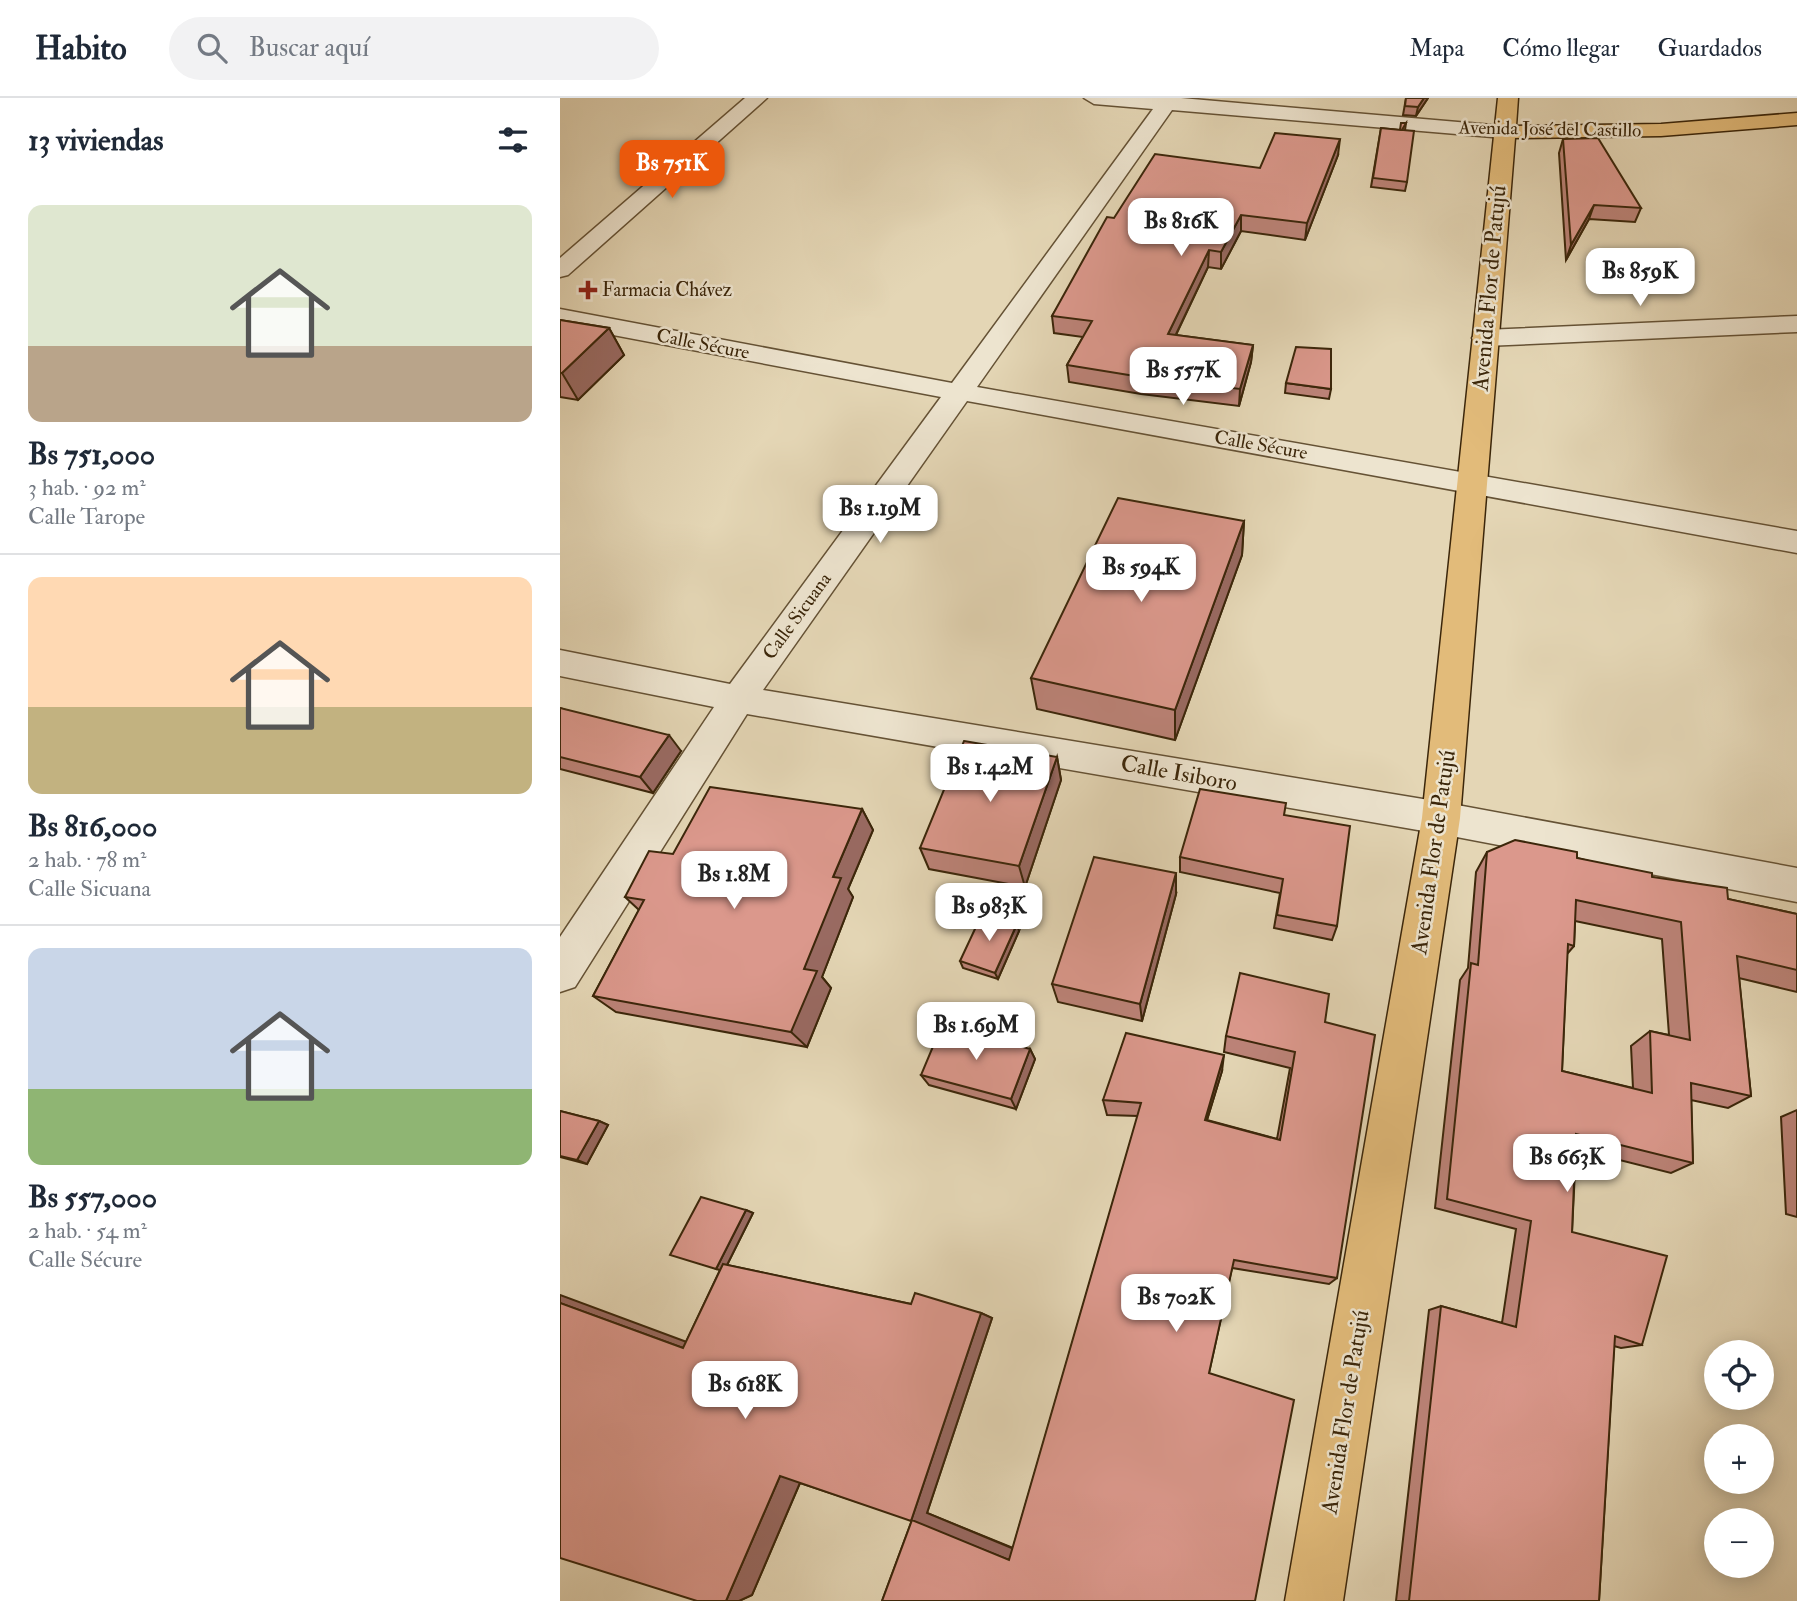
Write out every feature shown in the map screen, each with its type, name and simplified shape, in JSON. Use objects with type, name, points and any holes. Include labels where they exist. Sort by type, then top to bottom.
[{"type":"main road","name":"Avenida José del Castillo","points":[[1506,115],[1661,130],[1797,119]]},
{"type":"main road","name":"Avenida Flor de Patujú","points":[[1314,1601],[1441,818],[1506,115]]},
{"type":"street","points":[[560,270],[757,98]]},
{"type":"street","name":"Avenida José del Castillo","points":[[1094,98],[1506,115]]},
{"type":"street","name":"Calle Sicuana","points":[[560,973],[738,699],[1169,101]]},
{"type":"street","name":"Calle Sécure","points":[[560,317],[959,392],[1797,542]]},
{"type":"street","points":[[1485,338],[1797,324]]},
{"type":"street","name":"Calle Isiboro","points":[[560,663],[738,699],[1441,818],[1797,885]]},
{"type":"building","points":[[1406,98],[1424,98],[1418,107],[1405,106]]},
{"type":"building","points":[[1401,123],[1406,123],[1402,130],[1414,131],[1407,182],[1373,178],[1381,128],[1400,130]]},
{"type":"building","points":[[1275,133],[1340,139],[1307,223],[1241,215],[1221,252],[1209,250],[1168,334],[1253,345],[1240,389],[1067,365],[1092,321],[1052,316],[1107,217],[1114,218],[1155,154],[1260,168]]},
{"type":"building","points":[[1598,138],[1641,208],[1594,205],[1571,245],[1563,139]]},
{"type":"building","points":[[560,320],[609,328],[562,373],[560,373]]},
{"type":"building","points":[[1296,347],[1331,349],[1331,389],[1286,383]]},
{"type":"building","points":[[1118,498],[1244,521],[1175,710],[1031,678]]},
{"type":"building","points":[[560,708],[669,735],[640,777],[560,757]]},
{"type":"building","points":[[964,741],[1057,757],[1019,866],[920,848]]},
{"type":"building","points":[[710,787],[862,809],[833,877],[841,878],[804,969],[817,971],[791,1032],[593,996],[644,900],[625,897],[649,851],[673,854]]},
{"type":"building","points":[[1200,789],[1286,803],[1284,815],[1350,826],[1337,926],[1277,915],[1283,879],[1180,857]]},
{"type":"building","points":[[1515,840],[1577,852],[1577,858],[1652,873],[1652,877],[1727,888],[1728,899],[1797,914],[1797,970],[1737,956],[1751,1096],[1691,1083],[1693,1163],[1576,1134],[1572,1232],[1667,1256],[1642,1345],[1615,1336],[1599,1601],[1409,1601],[1441,1306],[1516,1327],[1531,1221],[1447,1199],[1471,963],[1478,965],[1487,852]],"holes":[[[1576,900],[1681,922],[1690,1040],[1650,1031],[1652,1093],[1562,1071],[1568,944],[1574,946]]]},
{"type":"building","points":[[1094,857],[1176,873],[1140,1004],[1052,984]]},
{"type":"building","points":[[982,914],[1017,924],[995,973],[960,961]]},
{"type":"building","points":[[1240,973],[1329,994],[1325,1022],[1375,1035],[1337,1278],[1234,1260],[1209,1373],[1294,1400],[1255,1601],[882,1601],[912,1520],[1009,1560],[1141,1103],[1103,1100],[1126,1033],[1224,1055],[1205,1120],[1280,1140],[1295,1052],[1226,1036]]},
{"type":"building","points":[[942,1025],[1030,1049],[1011,1099],[921,1075]]},
{"type":"building","points":[[560,1111],[599,1121],[577,1160],[560,1156]]},
{"type":"building","points":[[701,1197],[746,1210],[716,1269],[670,1255]]},
{"type":"building","points":[[723,1264],[911,1304],[915,1293],[981,1313],[911,1521],[780,1476],[726,1601],[697,1601],[560,1558],[560,1303],[683,1348]]},
{"type":"place","name":"Farmacia Chávez","points":[[588,290]]}]
